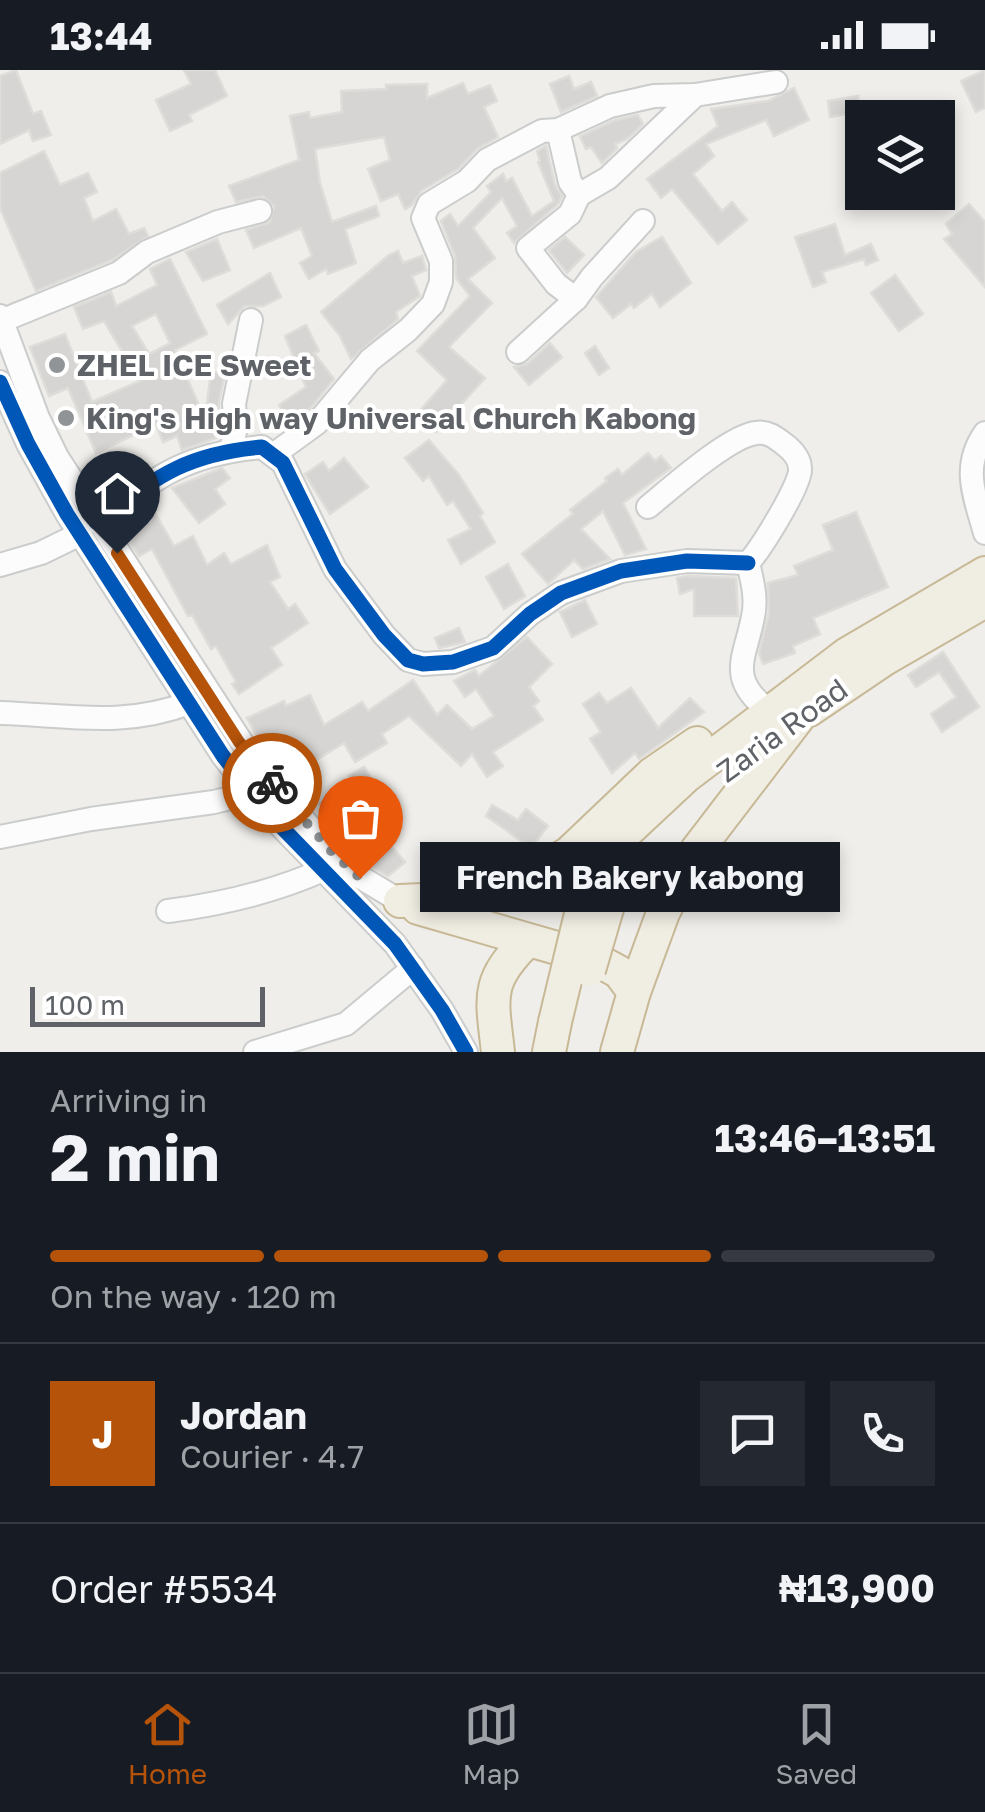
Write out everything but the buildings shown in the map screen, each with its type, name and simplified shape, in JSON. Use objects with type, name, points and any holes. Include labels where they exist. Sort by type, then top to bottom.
[{"type":"highway","points":[[561,1037],[599,892],[600,865],[625,833],[685,776],[772,719],[861,645],[985,573]]},
{"type":"highway","name":"Zaria Road","points":[[599,892],[772,719],[834,690],[985,601]]},
{"type":"highway","points":[[400,901],[467,898],[528,878],[569,853],[652,774],[678,755],[711,734],[772,719]]},
{"type":"highway","points":[[617,1052],[664,912],[772,719]]},
{"type":"highway","points":[[400,901],[609,965],[634,992]]},
{"type":"highway","points":[[498,1052],[494,988],[504,963],[526,942]]},
{"type":"street","points":[[273,455],[317,424],[370,360],[434,304],[441,260],[423,218],[429,204],[467,181],[487,160],[542,131],[558,130],[625,103],[776,82]]},
{"type":"street","points":[[576,300],[556,284],[528,248],[570,214],[578,196],[608,178],[695,95]]},
{"type":"street","points":[[558,130],[570,182],[578,196]]},
{"type":"street","points":[[260,211],[200,229],[147,252],[119,273],[1,318],[38,418],[88,528],[188,703],[243,784],[367,912],[413,968],[466,1052]]},
{"type":"street","points":[[518,352],[576,300],[644,221]]},
{"type":"street","points":[[231,450],[236,426],[234,404],[251,320]]},
{"type":"street","points":[[0,382],[28,444],[259,768],[360,878],[400,901]]},
{"type":"street","points":[[648,507],[734,442],[760,432],[772,435],[796,456],[799,476],[761,548],[748,563]]},
{"type":"street","points":[[985,433],[975,447],[970,486],[985,533]]},
{"type":"street","points":[[0,566],[41,553],[88,528],[170,469],[231,450],[262,447],[283,462],[310,524],[335,568],[384,635],[408,660],[424,664],[454,662],[493,648],[530,614],[561,593],[620,571],[687,561],[748,563]]},
{"type":"street","points":[[748,563],[754,600],[740,666],[741,679],[772,719]]},
{"type":"street","points":[[0,713],[122,720],[156,716],[188,703]]},
{"type":"street","points":[[0,837],[91,819],[214,802],[230,798],[243,784]]},
{"type":"street","points":[[168,912],[209,906],[292,884],[323,870]]},
{"type":"street","points":[[255,1052],[346,1024],[413,968]]},
{"type":"cycle path","points":[[0,382],[28,444],[67,514],[223,756],[267,812],[395,944],[442,1010],[466,1052]]},
{"type":"cycle path","points":[[96,522],[173,470],[212,455],[262,447],[283,463],[335,569],[384,635],[408,660],[423,664],[453,662],[493,648],[530,614],[561,593],[621,571],[687,561],[748,563]]},
{"type":"way so far","points":[[272,783],[360,878]]},
{"type":"place","name":"ZHEL ICE Sweet","points":[[57,365]]},
{"type":"place","name":"King's High way Universal Church Kabong","points":[[66,418]]},
{"type":"place","name":"French Bakery kabong","points":[[360,878]]},
{"type":"route","points":[[117,553],[239,742],[272,783]]}]
